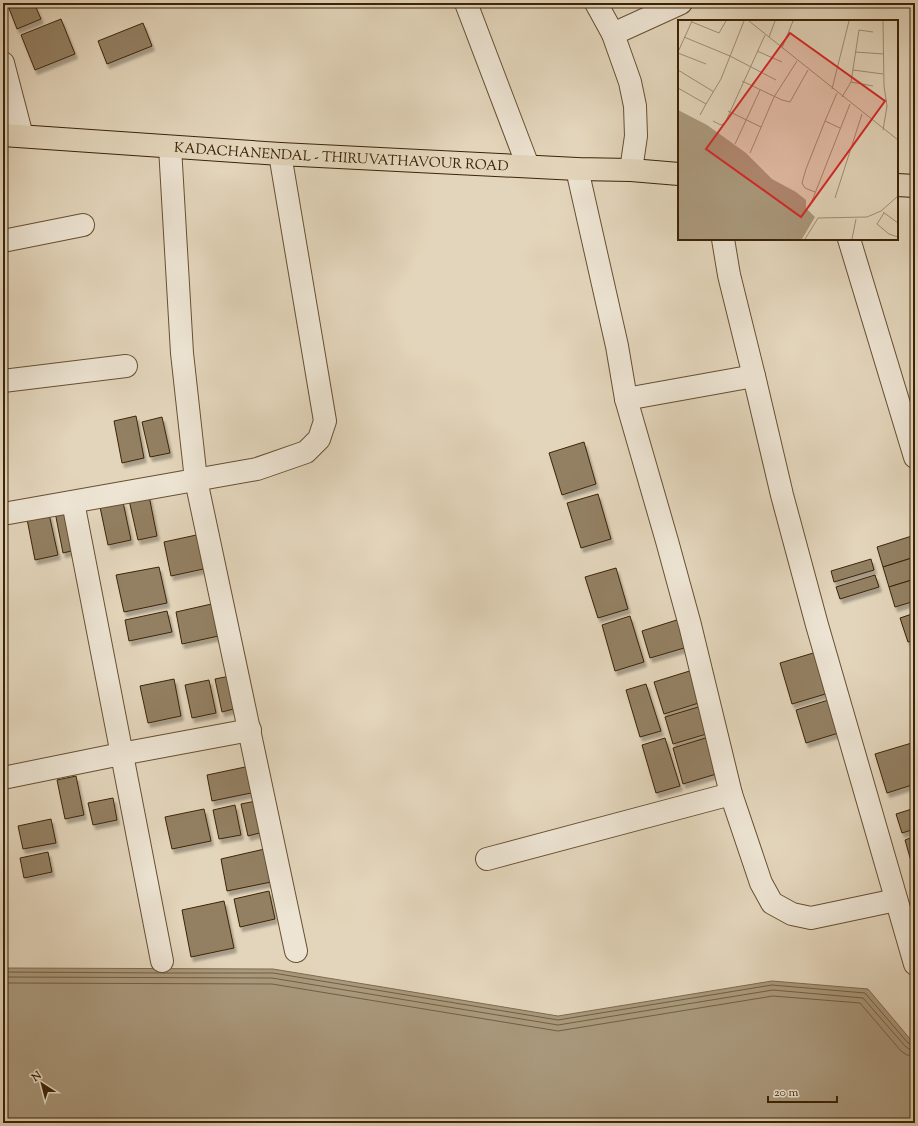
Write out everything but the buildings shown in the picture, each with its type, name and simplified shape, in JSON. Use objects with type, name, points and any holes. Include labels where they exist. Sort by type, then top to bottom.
[{"type":"main road","name":"KADACHANENDAL - THIRUVATHAVOUR ROAD","points":[[13,135],[280,154],[577,169],[631,170],[678,174]]},
{"type":"main road","points":[[898,185],[915,186]]},
{"type":"street","points":[[466,3],[528,166]]},
{"type":"street","points":[[596,3],[613,34],[630,82],[635,106],[636,136],[631,170]]},
{"type":"street","points":[[613,34],[680,3]]},
{"type":"street","points":[[3,63],[13,135]]},
{"type":"street","points":[[170,147],[182,353],[196,480],[296,952]]},
{"type":"street","points":[[3,514],[257,469],[306,452],[319,439],[325,421],[280,154]]},
{"type":"street","points":[[577,169],[617,346],[626,399],[669,549],[731,794],[761,883],[772,903],[792,914],[811,918],[896,900]]},
{"type":"street","points":[[3,241],[83,225]]},
{"type":"street","points":[[723,240],[729,275],[782,495],[808,594],[915,964]]},
{"type":"street","points":[[849,240],[915,457]]},
{"type":"street","points":[[3,382],[126,366]]},
{"type":"street","points":[[626,399],[754,376]]},
{"type":"street","points":[[73,502],[162,961]]},
{"type":"street","points":[[3,778],[250,730]]},
{"type":"street","points":[[487,859],[731,794]]},
{"type":"water","points":[[3,968],[273,969],[558,1016],[772,981],[868,989],[911,1040],[915,1041],[915,1123],[3,1123]]}]
